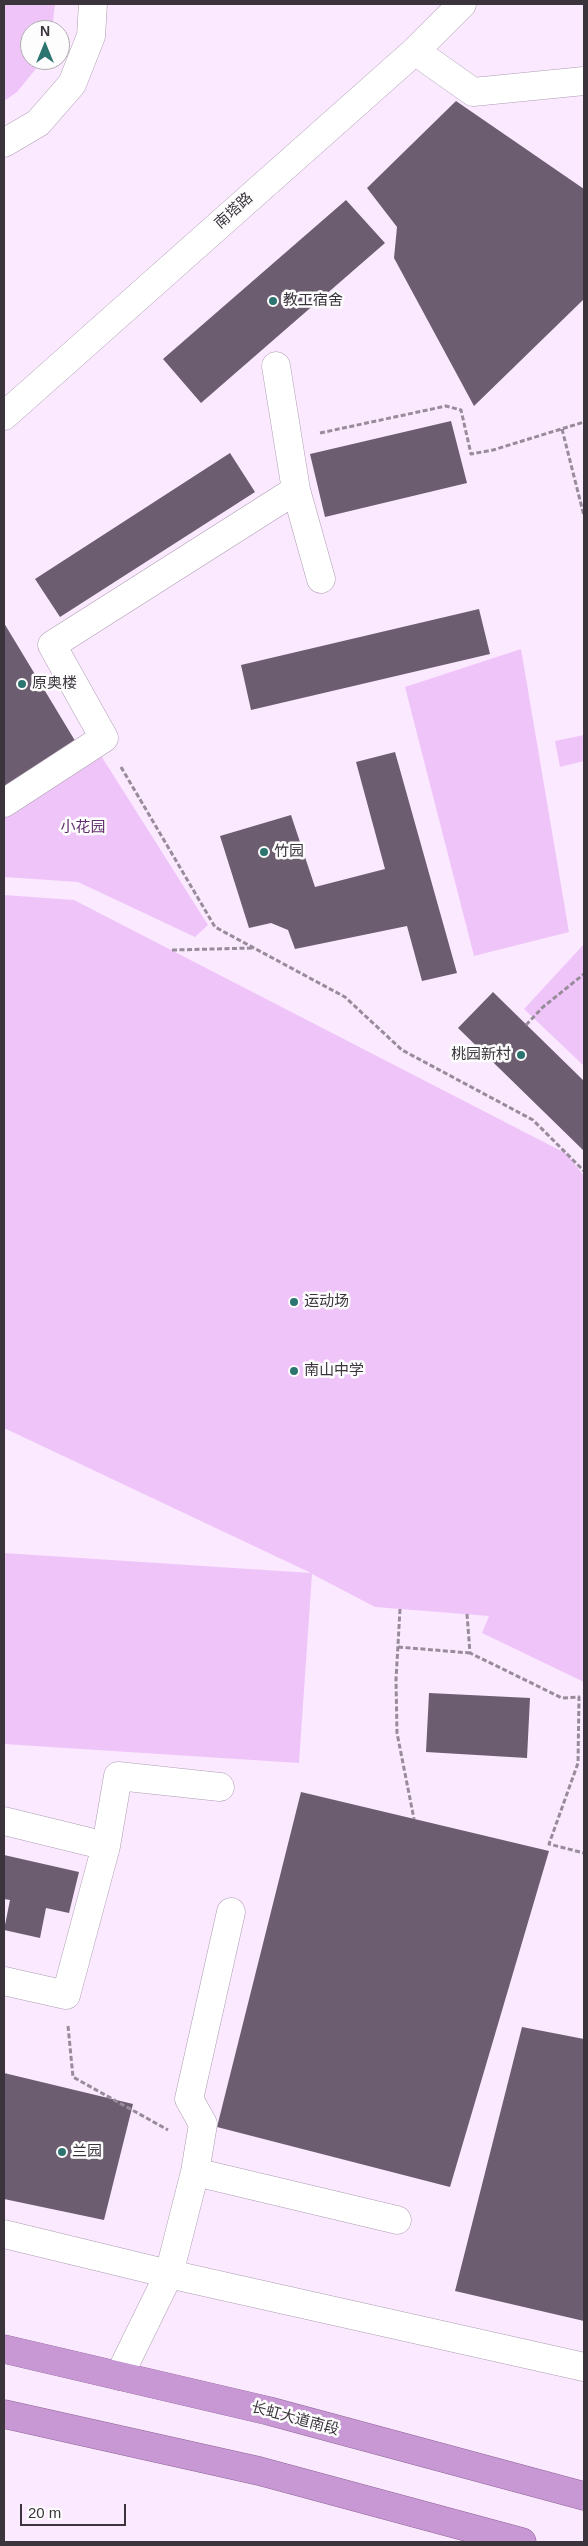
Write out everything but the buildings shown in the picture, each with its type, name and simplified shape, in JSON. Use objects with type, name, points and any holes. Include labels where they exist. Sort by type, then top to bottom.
[{"type":"highway","name":"长虹大道南段","points":[[4,2349],[270,2412],[584,2496]]},
{"type":"highway","points":[[4,2414],[259,2471],[522,2542]]},
{"type":"street","points":[[4,142],[38,123],[72,84],[91,36],[93,4]]},
{"type":"street","name":"南塔路","points":[[4,416],[415,51],[462,4]]},
{"type":"street","points":[[415,51],[473,92],[584,82]]},
{"type":"street","points":[[276,366],[296,490],[321,579]]},
{"type":"street","points":[[4,803],[104,738],[52,645],[296,490]]},
{"type":"street","points":[[4,1981],[66,1995],[106,1846],[118,1776],[220,1787]]},
{"type":"street","points":[[4,1821],[106,1846]]},
{"type":"street","points":[[120,2376],[169,2274],[195,2172],[203,2124],[189,2099],[231,1912]]},
{"type":"street","points":[[195,2172],[397,2220]]},
{"type":"street","points":[[4,2234],[169,2274],[584,2367]]},
{"type":"path","points":[[288,440],[446,406],[461,410],[471,454],[493,450],[584,422]]},
{"type":"path","points":[[562,429],[584,516]]},
{"type":"path","points":[[104,738],[215,927],[344,997],[402,1050],[533,1120],[584,1171]]},
{"type":"path","points":[[172,950],[253,948]]},
{"type":"path","points":[[526,1025],[543,1007],[584,974]]},
{"type":"path","points":[[400,1608],[397,1733],[414,1819]]},
{"type":"path","points":[[467,1614],[470,1654]]},
{"type":"path","points":[[398,1647],[470,1654],[562,1698],[579,1697],[578,1763],[549,1844],[584,1853]]},
{"type":"path","points":[[66,1995],[73,2077],[165,2129]]},
{"type":"green space","points":[[4,4],[55,4],[53,20],[20,20],[20,70],[35,70],[17,92],[4,101]]},
{"type":"green space","points":[[521,649],[569,932],[474,956],[405,687]]},
{"type":"green space","points":[[584,735],[584,761],[560,767],[555,741]]},
{"type":"green space","name":"小花园","points":[[100,754],[208,925],[195,937],[78,882],[4,877],[4,815]]},
{"type":"green space","name":"运动场","points":[[4,895],[74,900],[567,1154],[584,1176],[584,1682],[482,1633],[489,1616],[375,1607],[312,1574],[299,1763],[4,1744],[4,1553],[311,1573],[4,1428]]},
{"type":"green space","points":[[584,944],[584,1066],[524,1009]]},
{"type":"place","name":"教工宿舍","points":[[273,301]]},
{"type":"place","name":"原奥楼","points":[[22,684]]},
{"type":"place","name":"竹园","points":[[264,852]]},
{"type":"place","name":"桃园新村","points":[[521,1055]]},
{"type":"place","name":"运动场","points":[[294,1302]]},
{"type":"place","name":"南山中学","points":[[294,1371]]},
{"type":"place","name":"兰园","points":[[62,2152]]}]
